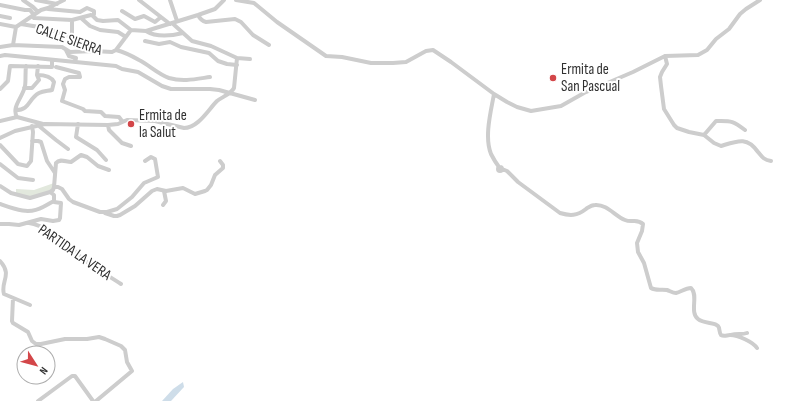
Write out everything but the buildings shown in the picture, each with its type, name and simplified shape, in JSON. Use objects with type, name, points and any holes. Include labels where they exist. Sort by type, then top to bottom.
[{"type":"street","points":[[23,0],[33,7],[35,14],[34,18],[72,20],[89,15],[102,21],[118,20],[131,30],[146,31],[158,35],[168,36],[183,33]]},
{"type":"street","points":[[36,0],[58,4]]},
{"type":"street","points":[[0,24],[16,27],[41,10],[58,4],[64,0]]},
{"type":"street","points":[[170,0],[177,21]]},
{"type":"street","points":[[146,31],[215,9],[224,0]]},
{"type":"street","points":[[236,0],[254,3],[277,22],[326,56],[342,57],[371,63],[393,63],[406,62],[426,51],[433,50],[494,94],[517,107],[531,111],[561,106],[584,93],[633,72],[665,56],[698,55],[707,50],[716,39],[729,29],[740,14],[760,0]]},
{"type":"street","points":[[142,1],[192,41],[211,46],[237,58],[250,59]]},
{"type":"street","points":[[0,5],[30,10],[35,14]]},
{"type":"street","points":[[48,8],[80,12],[87,8],[94,11],[93,16]]},
{"type":"street","points":[[122,11],[135,19],[144,16],[155,22],[161,17]]},
{"type":"street","points":[[198,15],[200,19],[206,22],[235,19],[241,22],[253,35],[269,46]]},
{"type":"street","points":[[0,16],[10,18]]},
{"type":"street","points":[[48,29],[50,18]]},
{"type":"street","points":[[81,18],[90,26],[100,30],[118,32],[126,37]]},
{"type":"street","points":[[72,20],[72,37]]},
{"type":"street","name":"CALLE SIERRA","points":[[21,24],[48,29],[92,44],[94,51],[120,51],[139,60],[153,70],[167,77],[178,80],[191,80],[210,77]]},
{"type":"street","points":[[13,44],[16,27]]},
{"type":"street","points":[[116,50],[131,30]]},
{"type":"street","points":[[158,35],[159,44]]},
{"type":"street","points":[[144,41],[159,44],[170,42],[181,47],[209,53],[218,61],[237,65]]},
{"type":"street","points":[[0,47],[13,44],[62,47],[70,52],[94,51]]},
{"type":"street","points":[[65,49],[69,56],[76,58],[75,62]]},
{"type":"street","points":[[0,56],[5,55],[116,66],[122,70],[138,72],[162,86],[171,89],[219,90],[255,100]]},
{"type":"street","points":[[665,56],[667,64],[660,77],[664,109],[677,128],[704,136],[721,146],[733,141],[749,142],[763,158],[771,161]]},
{"type":"street","points":[[0,121],[17,117],[46,124],[108,125],[118,124],[127,120],[155,120],[188,128],[200,120],[217,101],[233,91],[237,58]]},
{"type":"street","points":[[52,60],[54,67]]},
{"type":"street","points":[[0,89],[8,81],[10,66],[54,67],[79,73],[80,77],[69,77],[65,79],[63,84],[65,90],[62,101],[83,108],[85,111],[101,112],[105,116],[119,117],[122,121]]},
{"type":"street","points":[[17,117],[15,114],[16,105],[24,88],[26,66]]},
{"type":"street","points":[[24,88],[32,88],[39,80],[37,75],[38,66]]},
{"type":"street","points":[[16,110],[24,109],[37,95],[53,89],[54,82],[52,80],[46,76],[37,75]]},
{"type":"street","points":[[494,94],[488,126],[488,136],[490,153],[500,168],[507,171],[518,182],[560,213],[565,215],[579,214],[594,205],[602,206],[626,221],[636,220],[641,222],[643,224],[637,243],[638,252],[644,263],[651,288],[655,290],[666,290],[674,293],[691,288],[694,290],[696,318],[705,323],[717,325],[719,327],[720,334],[722,335],[727,336],[747,333]]},
{"type":"street","points":[[0,145],[18,164],[27,166],[31,161],[33,132],[31,121]]},
{"type":"street","points":[[704,136],[716,121],[732,121],[745,130]]},
{"type":"street","points":[[0,138],[15,131],[46,124]]},
{"type":"street","points":[[78,124],[76,137],[97,150],[106,160]]},
{"type":"street","points":[[108,125],[109,130],[122,143],[131,146]]},
{"type":"street","points":[[39,126],[68,149]]},
{"type":"street","points":[[32,141],[41,142],[47,161],[55,173]]},
{"type":"street","points":[[0,186],[11,193],[30,198],[50,192],[53,190],[54,186],[57,161],[60,160],[71,162],[81,155],[87,156],[94,164],[109,170]]},
{"type":"street","points":[[100,212],[117,210],[132,197],[144,183],[158,177],[155,159],[151,157],[145,161]]},
{"type":"street","points":[[54,186],[62,189],[71,201],[100,212],[117,216],[135,206],[152,191],[157,189],[164,191],[183,188],[195,194],[207,190],[211,185],[214,176],[223,168],[224,165],[220,161]]},
{"type":"street","points":[[0,164],[18,178],[33,180]]},
{"type":"street","points":[[163,205],[166,200],[164,191]]},
{"type":"street","points":[[50,192],[54,194],[54,201]]},
{"type":"street","points":[[0,204],[26,212],[42,208],[54,201],[55,203],[61,203],[59,220],[38,220],[19,225],[0,224]]},
{"type":"street","name":"PARTIDA LA VERA","points":[[29,223],[42,226],[65,241],[84,260],[121,284]]},
{"type":"street","points":[[0,261],[3,264],[6,274],[1,291],[6,295],[30,305]]},
{"type":"street","points":[[13,298],[12,321],[28,332],[32,341],[36,344],[65,339],[86,339],[99,337],[121,346],[125,350],[127,362],[132,371],[96,401]]},
{"type":"street","points":[[731,335],[752,342],[757,348]]},
{"type":"street","points":[[38,401],[72,376],[75,376],[93,401]]},
{"type":"shaded area","points":[[54,183],[53,190],[30,198],[16,194],[16,189],[34,190]]},
{"type":"water","points":[[183,382],[184,387],[171,401],[162,401],[173,389]]},
{"type":"place","name":"Ermita de San Pascual","points":[[553,78]]},
{"type":"place","name":"Ermita de la Salut","points":[[131,124]]}]
